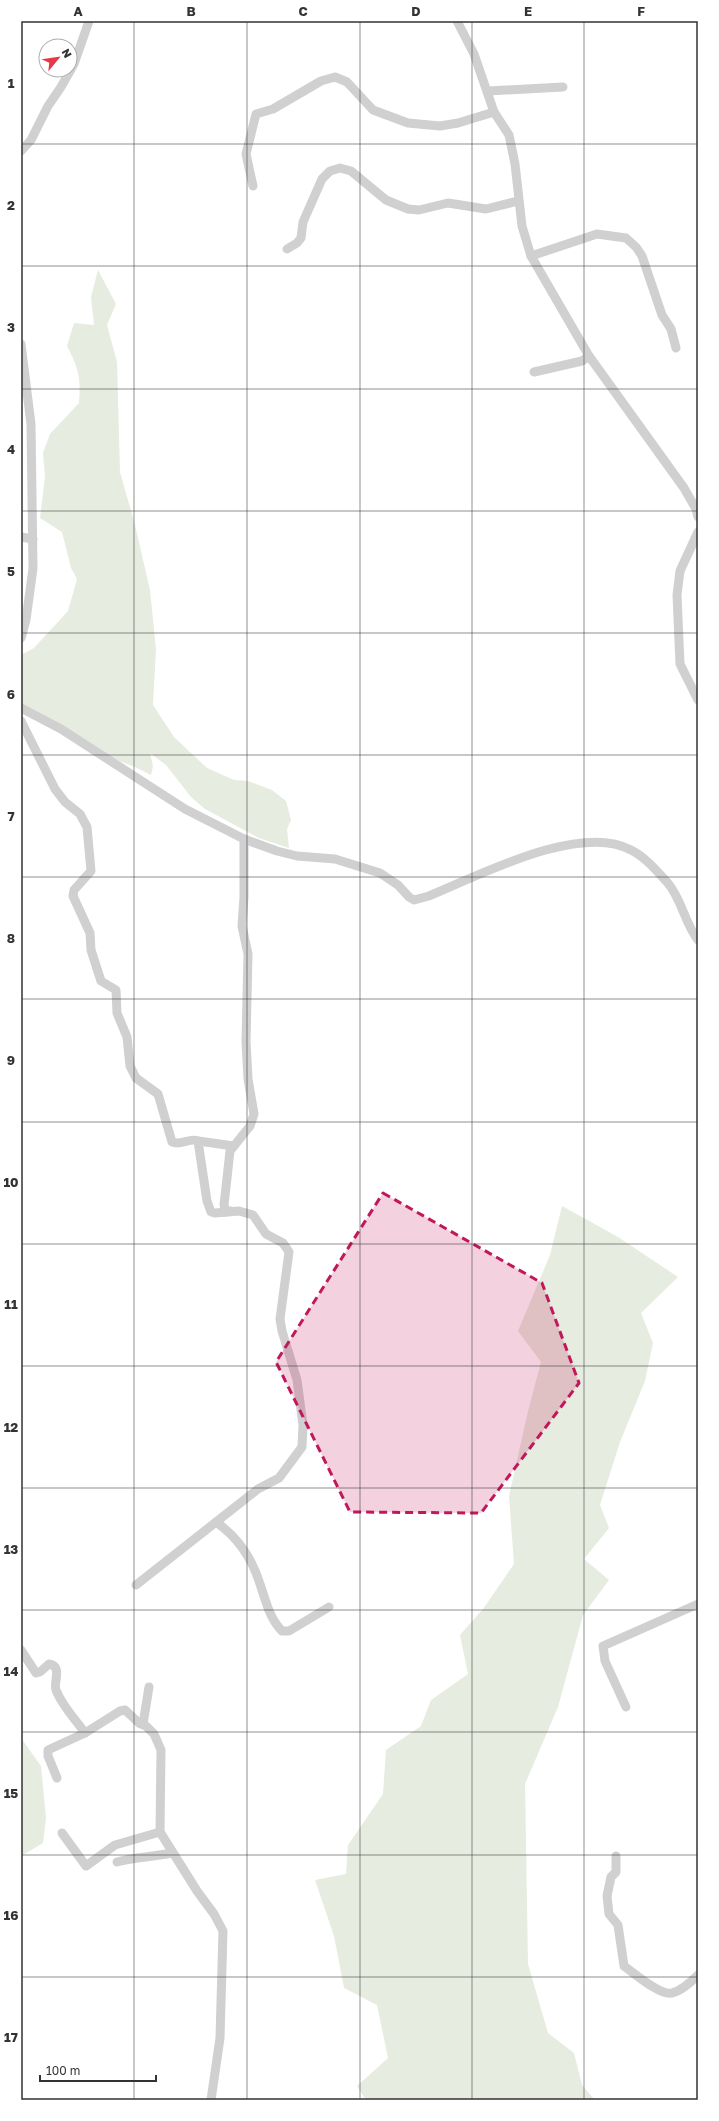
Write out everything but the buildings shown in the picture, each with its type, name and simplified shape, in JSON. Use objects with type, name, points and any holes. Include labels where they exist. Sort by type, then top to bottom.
[{"type":"street","points":[[21,151],[31,140],[48,106],[74,64],[89,21]]},
{"type":"street","points":[[457,21],[474,54],[494,112],[509,135],[515,164],[518,201],[524,237],[531,256],[589,356],[694,496],[698,518]]},
{"type":"street","points":[[253,186],[246,154],[256,114],[273,109],[329,78],[340,79],[346,82],[373,110],[408,123],[440,126],[458,123],[494,112]]},
{"type":"street","points":[[488,91],[563,87]]},
{"type":"street","points":[[287,249],[301,238],[303,222],[322,180],[330,172],[340,168],[351,171],[386,200],[408,209],[420,210],[448,203],[486,209],[518,201]]},
{"type":"street","points":[[531,256],[597,234],[626,238],[636,247],[642,256],[662,315],[671,329],[676,348]]},
{"type":"street","points":[[21,344],[31,424],[34,568],[26,620],[21,638]]},
{"type":"street","points":[[534,372],[582,361],[589,356]]},
{"type":"street","points":[[698,532],[680,571],[677,595],[680,664],[698,700]]},
{"type":"street","points":[[21,537],[33,538]]},
{"type":"street","points":[[21,708],[61,729],[184,810],[244,839],[277,851],[297,856],[335,859],[380,873],[398,885],[408,897],[420,900],[529,855],[556,847],[587,843],[610,843],[630,849],[646,860],[678,896],[693,933],[698,940]]},
{"type":"street","points":[[21,721],[55,789],[65,802],[80,814],[88,827],[91,871],[74,890],[73,896],[90,933],[91,950],[101,981],[116,990],[117,1013],[127,1037],[130,1066],[136,1078],[158,1094],[172,1142],[178,1144],[195,1139],[198,1141],[234,1146]]},
{"type":"street","points":[[136,1585],[264,1485],[279,1478],[302,1447],[303,1425],[298,1387],[280,1320],[289,1252],[283,1243],[266,1234],[255,1217],[239,1211],[226,1212],[224,1205],[229,1154],[250,1126],[254,1114],[248,1080],[246,1041],[248,951],[242,926],[244,897],[244,839]]},
{"type":"street","points":[[198,1141],[209,1209],[215,1213],[239,1211]]},
{"type":"street","points":[[216,1522],[237,1539],[244,1548],[256,1572],[265,1602],[282,1631],[289,1631],[329,1608]]},
{"type":"street","points":[[626,1707],[605,1661],[603,1646],[698,1604]]},
{"type":"street","points":[[21,1650],[36,1672],[40,1672],[49,1664],[57,1669],[58,1674],[54,1683],[58,1695],[85,1733]]},
{"type":"street","points":[[143,1724],[149,1687]]},
{"type":"street","points":[[57,1778],[48,1756],[48,1750],[85,1733],[125,1710],[154,1734],[161,1750],[160,1832],[171,1853],[214,1914],[223,1931],[220,2038],[211,2100]]},
{"type":"street","points":[[62,1833],[86,1866],[115,1845],[160,1832]]},
{"type":"street","points":[[118,1862],[137,1857],[158,1856],[171,1853]]},
{"type":"street","points":[[616,1856],[616,1872],[611,1878],[607,1896],[609,1914],[618,1925],[624,1966],[649,1984],[669,1993],[676,1992],[698,1975]]},
{"type":"highlighted area","points":[[383,1193],[542,1283],[579,1383],[481,1513],[350,1512],[276,1362]]},
{"type":"shaded area","points":[[98,270],[116,304],[107,325],[117,362],[120,472],[135,525],[150,590],[156,649],[153,705],[174,737],[207,768],[234,780],[248,781],[272,790],[286,801],[291,820],[287,829],[289,848],[259,838],[205,809],[191,797],[166,765],[150,753],[153,766],[151,775],[111,758],[21,705],[21,655],[34,648],[68,611],[77,579],[71,568],[62,532],[40,518],[45,477],[43,453],[50,434],[79,403],[80,387],[77,368],[67,346],[74,323],[94,325],[91,297]]},
{"type":"shaded area","points":[[562,1206],[618,1237],[678,1277],[641,1313],[653,1343],[645,1381],[620,1442],[600,1505],[609,1528],[584,1559],[609,1580],[583,1615],[558,1707],[525,1784],[528,1964],[548,2033],[574,2053],[582,2085],[595,2100],[366,2100],[357,2086],[388,2058],[377,2005],[344,1988],[334,1936],[315,1880],[346,1874],[348,1845],[383,1794],[386,1750],[421,1726],[431,1700],[468,1674],[460,1635],[483,1609],[514,1564],[509,1496],[528,1411],[541,1362],[518,1331],[550,1255]]},
{"type":"shaded area","points":[[21,1738],[41,1766],[46,1818],[43,1843],[21,1856]]}]
